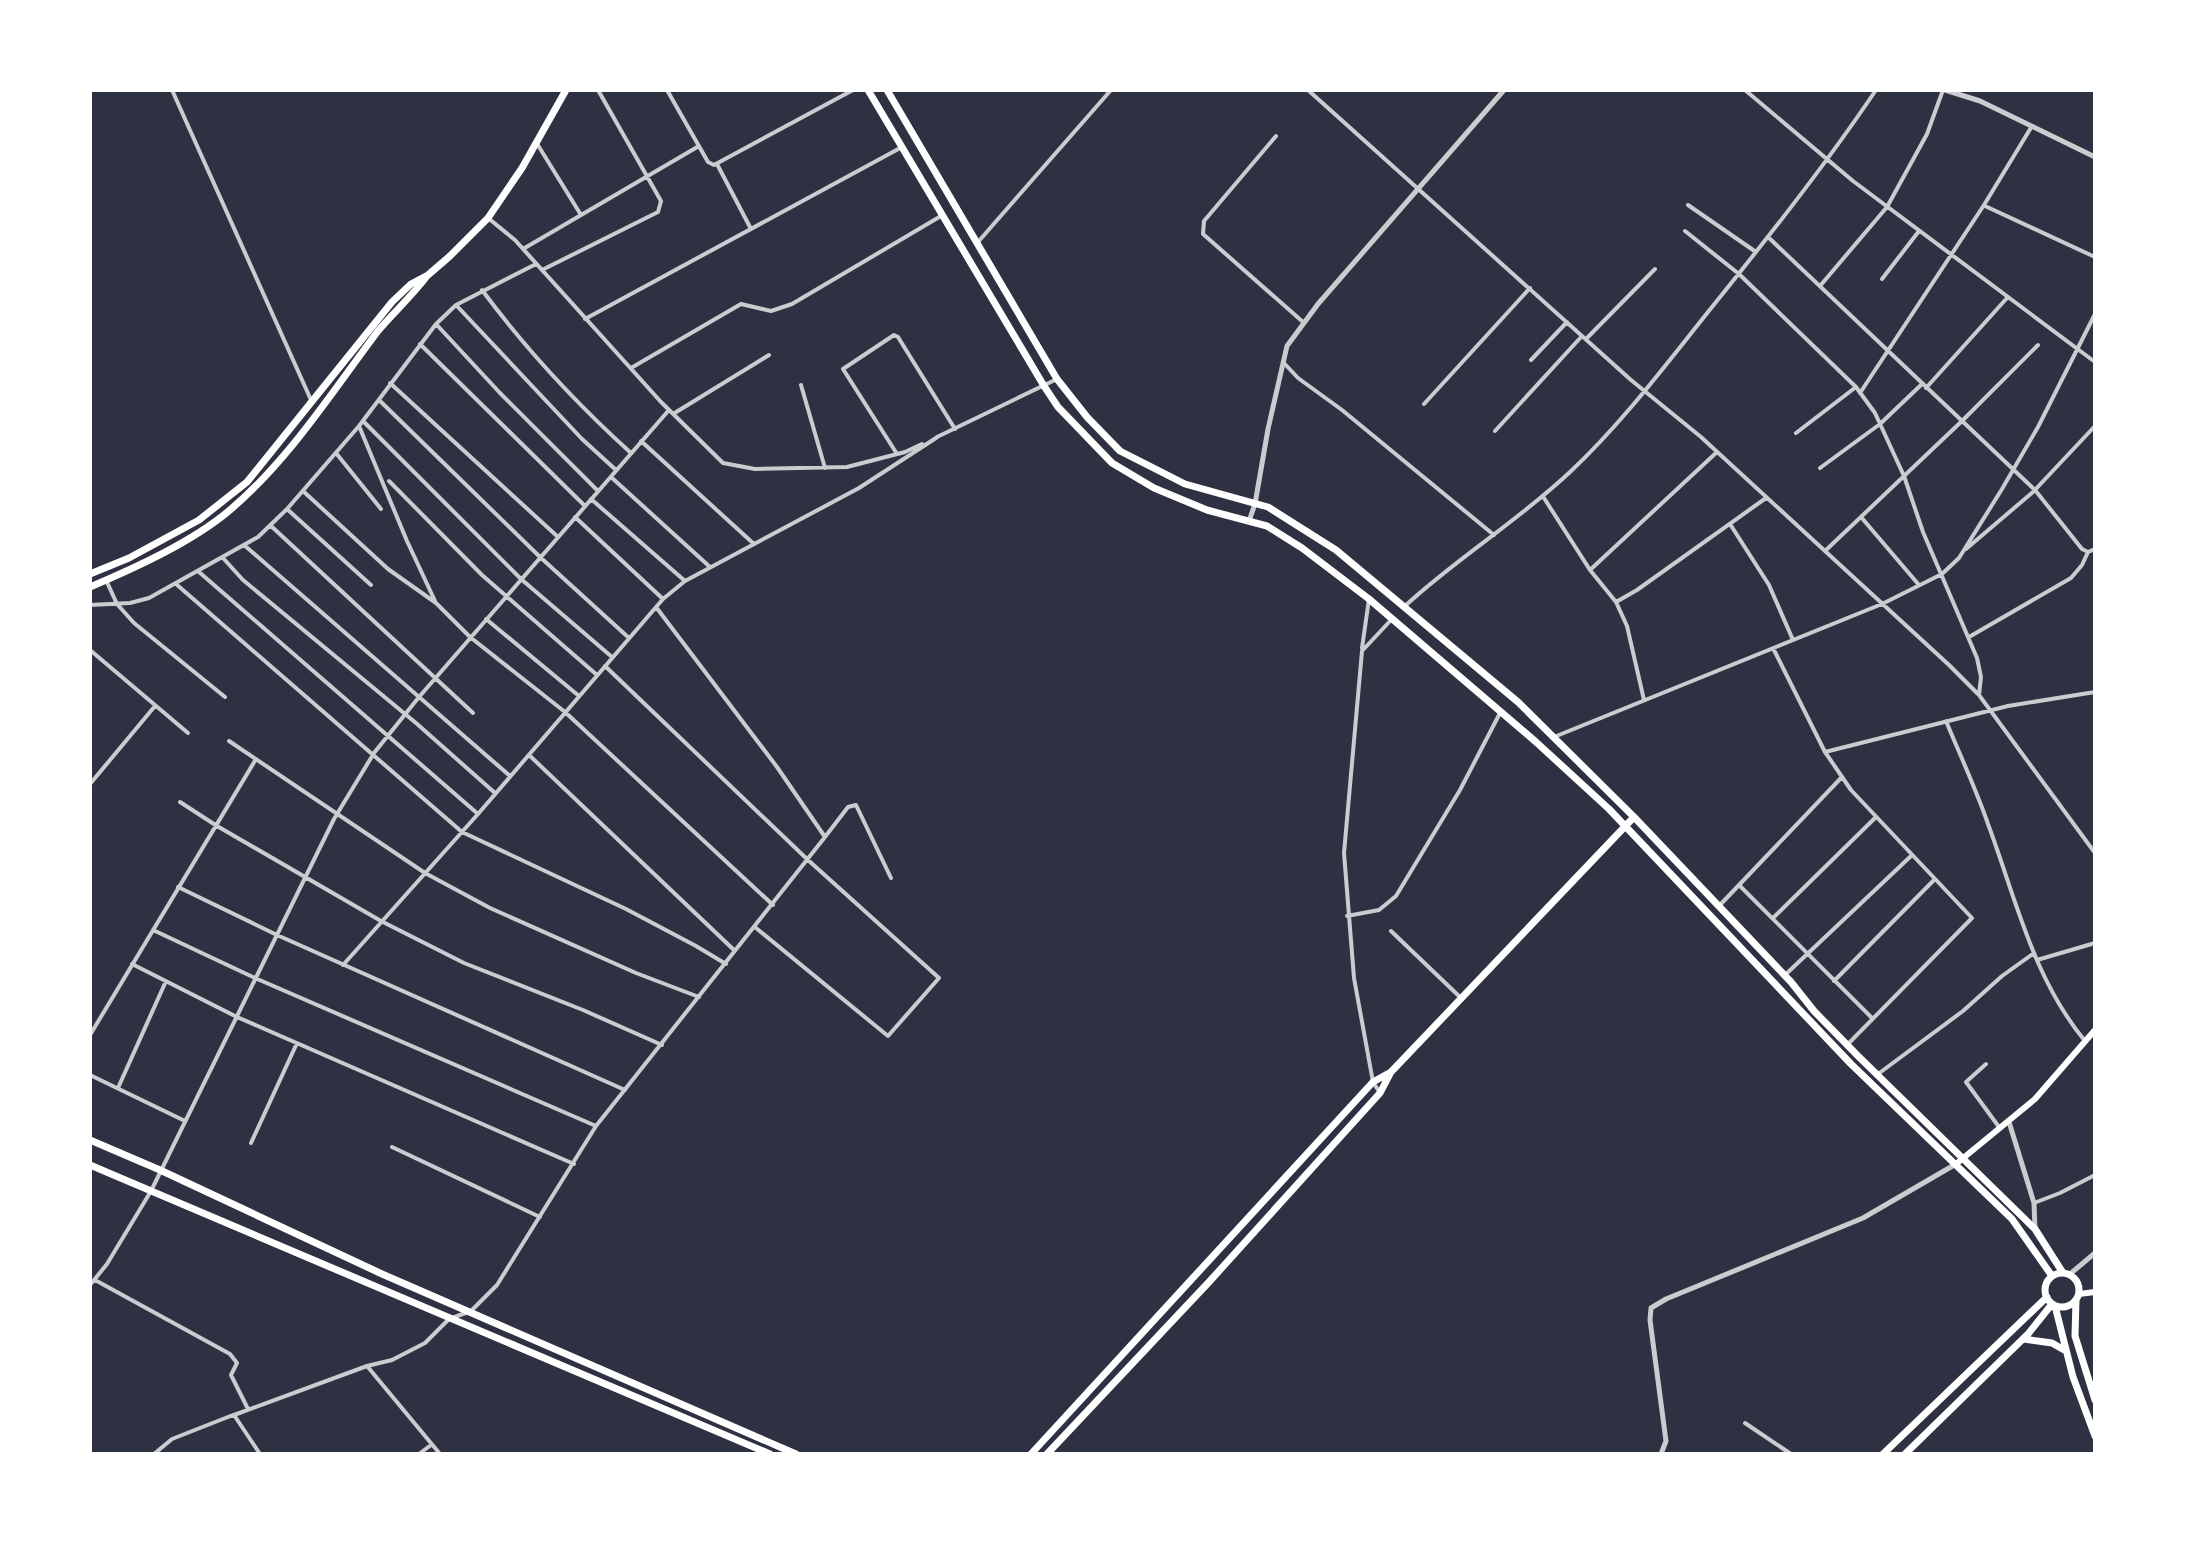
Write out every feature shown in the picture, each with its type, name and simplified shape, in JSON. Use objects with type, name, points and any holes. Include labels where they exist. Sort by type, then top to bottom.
[{"type":"main road","points":[[90,587],[196,533],[230,510],[272,467],[336,390],[379,331],[428,275],[488,218],[512,184],[566,90]]},
{"type":"main road","points":[[868,90],[1044,386],[1058,407],[1112,463],[1154,488],[1207,510],[1267,526],[1302,548],[1369,599],[1501,712],[1586,787],[1851,1064],[2012,1219],[2052,1276]]},
{"type":"main road","points":[[887,90],[1057,379],[1087,417],[1120,451],[1185,484],[1268,507],[1317,537],[1518,702],[1634,817],[1785,975],[1847,1045],[2035,1229],[2066,1273],[2078,1282],[2075,1336],[2095,1400]]},
{"type":"main road","points":[[90,574],[129,558],[187,527],[247,482],[392,302],[411,284],[428,275]]},
{"type":"main road","points":[[223,503],[230,510]]},
{"type":"main road","points":[[1047,1454],[1209,1282],[1380,1093],[1391,1072],[1634,817]]},
{"type":"main road","points":[[1956,1164],[2035,1099],[2095,1030]]},
{"type":"main road","points":[[1031,1454],[1373,1082],[1391,1072]]},
{"type":"main road","points":[[90,1140],[382,1274],[796,1454]]},
{"type":"main road","points":[[90,1165],[770,1454]]},
{"type":"main road","points":[[2066,1273],[2052,1276],[2045,1286],[2095,1436]]},
{"type":"main road","points":[[2051,1302],[2067,1307],[2078,1297],[2094,1293]]},
{"type":"main road","points":[[1905,1454],[2023,1339],[2051,1302]]},
{"type":"main road","points":[[1883,1454],[2051,1302]]},
{"type":"main road","points":[[2023,1339],[2052,1343],[2066,1351]]},
{"type":"street","points":[[172,90],[311,400]]},
{"type":"street","points":[[542,270],[658,212],[661,201],[598,90]]},
{"type":"street","points":[[667,90],[708,162],[717,163],[853,90]]},
{"type":"street","points":[[978,242],[1111,90]]},
{"type":"street","points":[[1308,90],[1717,452],[1979,695],[2095,853]]},
{"type":"street","points":[[1249,523],[1287,346],[1303,322],[1504,90]]},
{"type":"street","points":[[1745,90],[1887,207],[2095,362]]},
{"type":"street","points":[[1404,607],[1543,497],[1598,444],[1739,274],[1828,160],[1876,90]]},
{"type":"street","points":[[1819,286],[1887,207],[1927,134],[1944,90],[1980,101],[2095,157]]},
{"type":"street","points":[[1860,393],[1984,205],[2032,126]]},
{"type":"street","points":[[1276,136],[1204,221],[1202,229],[1203,234],[1303,322]]},
{"type":"street","points":[[536,142],[581,215]]},
{"type":"street","points":[[523,249],[699,146]]},
{"type":"street","points":[[585,319],[902,147]]},
{"type":"street","points":[[717,163],[751,229]]},
{"type":"street","points":[[1688,205],[1756,252]]},
{"type":"street","points":[[1984,205],[2095,257]]},
{"type":"street","points":[[631,368],[741,304],[771,311],[792,304],[942,215]]},
{"type":"street","points":[[488,218],[523,249],[671,412],[723,463],[755,469],[847,467],[897,454],[936,438],[1057,379]]},
{"type":"street","points":[[1685,231],[1739,274],[1856,387],[1880,424],[1968,637],[1981,677],[1979,695]]},
{"type":"street","points":[[1882,279],[1919,231]]},
{"type":"street","points":[[1768,237],[2014,469],[2035,490],[2082,549],[2088,552]]},
{"type":"street","points":[[90,605],[149,598],[244,545],[270,525],[303,491],[363,421],[436,324],[456,305],[536,264]]},
{"type":"street","points":[[1495,431],[1584,337],[1655,269]]},
{"type":"street","points":[[1424,404],[1530,288]]},
{"type":"street","points":[[482,290],[547,367],[601,426],[631,453]]},
{"type":"street","points":[[1820,468],[1880,424],[1924,386],[2007,298]]},
{"type":"street","points":[[456,305],[582,439],[616,470]]},
{"type":"street","points":[[1964,551],[2014,469],[2095,314]]},
{"type":"street","points":[[1531,360],[1567,322]]},
{"type":"street","points":[[436,324],[598,491]]},
{"type":"street","points":[[897,454],[843,372],[844,367],[894,335],[955,429]]},
{"type":"street","points":[[420,344],[585,506]]},
{"type":"street","points":[[1825,551],[2038,345]]},
{"type":"street","points":[[90,1285],[151,1191],[338,812],[374,753],[470,637],[641,441],[671,412],[769,355]]},
{"type":"street","points":[[1283,362],[1298,378],[1494,535]]},
{"type":"street","points":[[390,383],[558,537]]},
{"type":"street","points":[[801,385],[825,468]]},
{"type":"street","points":[[1796,433],[1856,387]]},
{"type":"street","points":[[379,400],[540,557],[629,638]]},
{"type":"street","points":[[363,421],[521,579],[612,657]]},
{"type":"street","points":[[359,426],[436,603]]},
{"type":"street","points":[[1551,737],[1882,604],[1942,574],[2035,490],[2095,426]]},
{"type":"street","points":[[2088,435],[2095,442]]},
{"type":"street","points":[[343,965],[663,599],[685,581],[859,488],[936,438]]},
{"type":"street","points":[[641,441],[754,544]]},
{"type":"street","points":[[1590,570],[1717,452]]},
{"type":"street","points":[[336,453],[381,509]]},
{"type":"street","points":[[610,477],[710,567]]},
{"type":"street","points":[[389,481],[473,566],[597,675]]},
{"type":"street","points":[[303,491],[388,569],[436,603],[470,637],[565,712],[773,905]]},
{"type":"street","points":[[1543,497],[1590,570],[1616,602],[1627,626],[1644,700]]},
{"type":"street","points":[[1616,602],[1766,498]]},
{"type":"street","points":[[591,499],[685,581]]},
{"type":"street","points":[[287,509],[371,585]]},
{"type":"street","points":[[575,517],[663,599]]},
{"type":"street","points":[[1861,517],[1919,585]]},
{"type":"street","points":[[1730,524],[1769,585],[1793,640]]},
{"type":"street","points":[[270,525],[473,713]]},
{"type":"street","points":[[244,545],[510,776]]},
{"type":"street","points":[[1968,637],[2071,578],[2088,552],[2095,549]]},
{"type":"street","points":[[223,558],[243,580],[405,713],[495,793]]},
{"type":"street","points":[[198,572],[478,814]]},
{"type":"street","points":[[106,580],[117,604],[139,628],[225,697]]},
{"type":"street","points":[[176,584],[462,832],[626,909],[726,964]]},
{"type":"street","points":[[1369,599],[1344,853],[1354,978],[1373,1082],[1380,1093]]},
{"type":"street","points":[[656,607],[777,767],[825,837]]},
{"type":"street","points":[[486,619],[579,696]]},
{"type":"street","points":[[1362,651],[1391,620]]},
{"type":"street","points":[[1773,648],[1825,752],[1842,777],[1875,818],[1972,918],[1847,1045]]},
{"type":"street","points":[[90,650],[188,733]]},
{"type":"street","points":[[605,666],[808,860],[939,978],[888,1036],[755,927]]},
{"type":"street","points":[[1825,752],[1991,710],[2095,692]]},
{"type":"street","points":[[90,784],[155,706]]},
{"type":"street","points":[[1347,916],[1379,910],[1396,896],[1460,790],[1501,712]]},
{"type":"street","points":[[1946,721],[1989,825],[2015,910],[2064,1016],[2085,1041]]},
{"type":"street","points":[[229,741],[425,873],[515,919],[636,973],[699,997]]},
{"type":"street","points":[[529,755],[734,950]]},
{"type":"street","points":[[90,1035],[256,759]]},
{"type":"street","points":[[1719,906],[1842,777]]},
{"type":"street","points":[[180,802],[305,878],[464,963],[662,1045]]},
{"type":"street","points":[[154,1454],[172,1439],[367,1366],[392,1360],[425,1343],[449,1319],[471,1311],[497,1285],[596,1126],[848,807],[856,805],[891,878]]},
{"type":"street","points":[[1773,918],[1875,818]]},
{"type":"street","points":[[1785,975],[1911,856]]},
{"type":"street","points":[[1834,981],[1934,880]]},
{"type":"street","points":[[1739,885],[1872,1018]]},
{"type":"street","points":[[178,887],[343,965],[625,1090]]},
{"type":"street","points":[[153,930],[255,978],[596,1126]]},
{"type":"street","points":[[1391,931],[1461,998]]},
{"type":"street","points":[[2037,960],[2095,943]]},
{"type":"street","points":[[1877,1074],[1963,1011],[2002,976],[2034,953]]},
{"type":"street","points":[[132,964],[237,1017],[574,1164]]},
{"type":"street","points":[[118,1088],[166,981]]},
{"type":"street","points":[[251,1143],[297,1043]]},
{"type":"street","points":[[1986,1064],[1966,1082],[2000,1129]]},
{"type":"street","points":[[90,1075],[185,1121]]},
{"type":"street","points":[[2009,1122],[2034,1203],[2035,1229]]},
{"type":"street","points":[[392,1147],[540,1217]]},
{"type":"street","points":[[1661,1454],[1666,1441],[1651,1308],[1666,1299],[1863,1218],[1956,1164]]},
{"type":"street","points":[[2034,1203],[2095,1175]]},
{"type":"street","points":[[2066,1273],[2095,1253]]},
{"type":"street","points":[[95,1280],[230,1354],[237,1363],[231,1375],[248,1409]]},
{"type":"street","points":[[367,1366],[440,1454]]},
{"type":"street","points":[[234,1415],[260,1454]]},
{"type":"street","points":[[1745,1423],[1791,1454]]},
{"type":"street","points":[[419,1454],[431,1445]]}]
